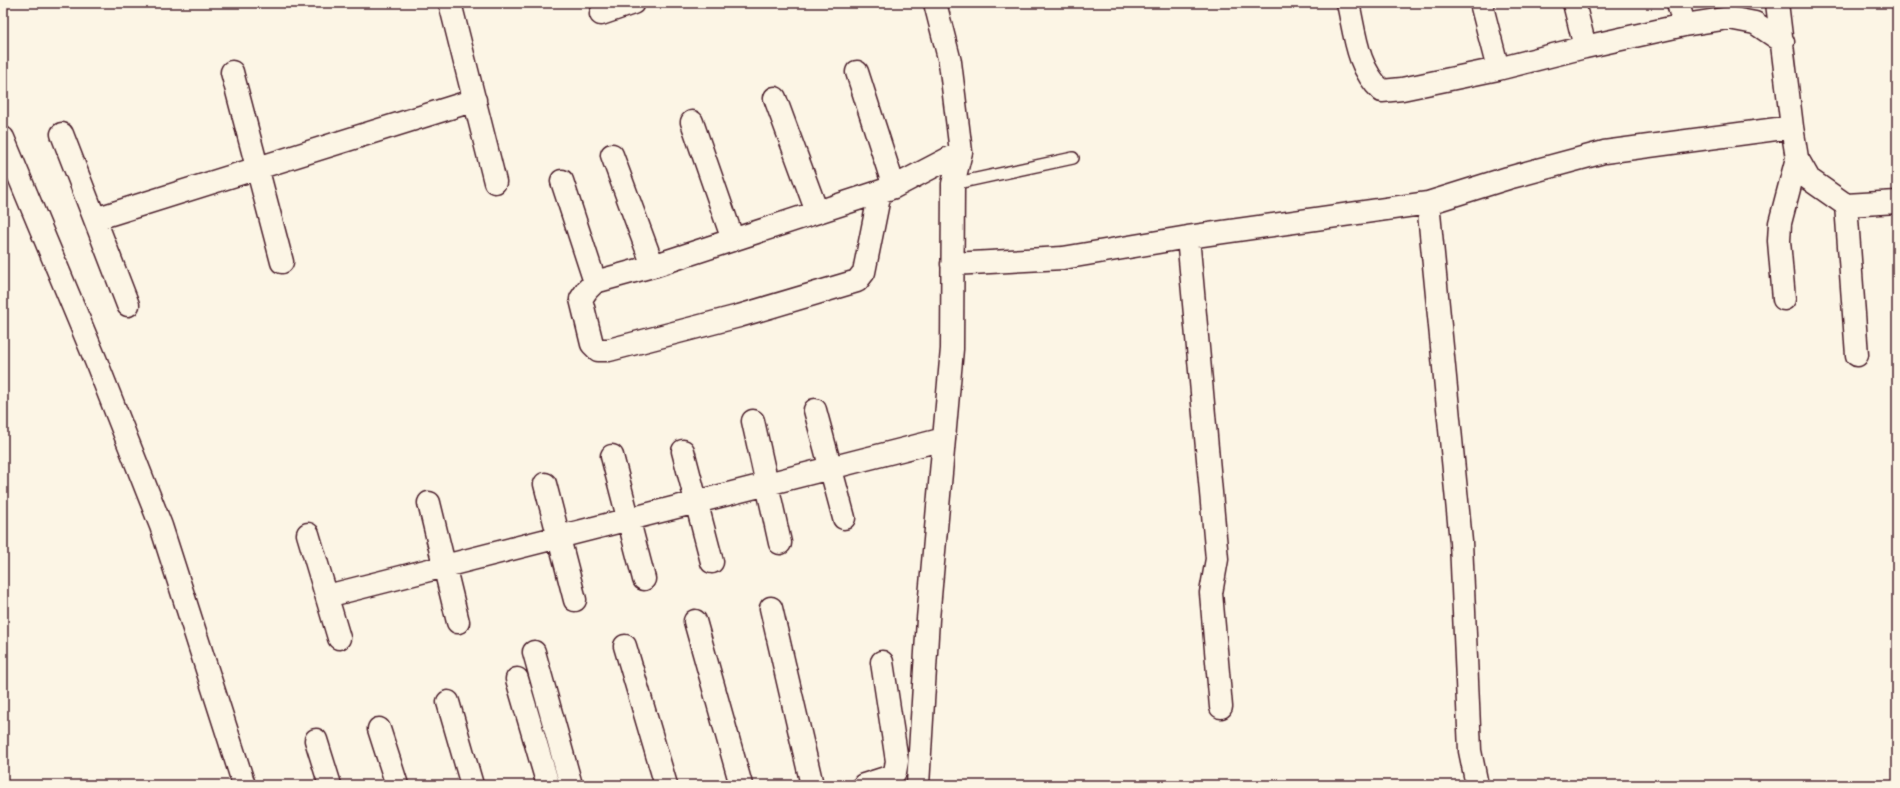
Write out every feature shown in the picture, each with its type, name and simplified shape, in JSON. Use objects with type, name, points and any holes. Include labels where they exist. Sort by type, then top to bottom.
[{"type":"street","points":[[450,3],[495,182]]},
{"type":"street","points":[[601,14],[633,3]]},
{"type":"street","points":[[918,785],[928,627],[952,349],[953,184],[961,152],[950,62],[935,3]]},
{"type":"street","points":[[1348,3],[1361,63],[1371,81],[1382,91],[1402,89],[1498,69],[1585,47],[1684,25],[1729,18],[1754,23],[1783,42]]},
{"type":"street","points":[[1481,3],[1498,69]]},
{"type":"street","points":[[1574,3],[1585,47]]},
{"type":"street","points":[[1678,3],[1684,25]]},
{"type":"street","points":[[1777,3],[1797,158],[1809,179],[1846,205],[1897,202]]},
{"type":"street","points":[[232,72],[282,262]]},
{"type":"street","points":[[857,72],[887,189],[864,272],[857,281],[739,316],[609,350],[598,350],[592,344],[581,299],[595,282],[653,266],[887,189],[961,152]]},
{"type":"street","points":[[775,98],[817,212]]},
{"type":"street","points":[[95,219],[475,100]]},
{"type":"street","points":[[692,122],[733,240]]},
{"type":"street","points":[[952,264],[1063,258],[1188,237],[1428,203],[1508,178],[1604,152],[1792,127]]},
{"type":"street","points":[[62,134],[128,306]]},
{"type":"street","points":[[3,138],[93,354],[161,526],[244,785]]},
{"type":"street","points":[[612,155],[653,266]]},
{"type":"street","points":[[1784,299],[1779,241],[1780,223],[1797,158]]},
{"type":"street","points":[[562,181],[595,282]]},
{"type":"street","points":[[1428,203],[1461,542],[1470,751],[1477,785]]},
{"type":"street","points":[[1846,205],[1857,355]]},
{"type":"street","points":[[1188,237],[1217,559],[1211,593],[1222,707]]},
{"type":"street","points":[[815,410],[844,518]]},
{"type":"street","points":[[753,421],[780,543]]},
{"type":"street","points":[[327,596],[944,439]]},
{"type":"street","points":[[683,451],[712,562]]},
{"type":"street","points":[[612,456],[644,579]]},
{"type":"street","points":[[545,484],[575,600]]},
{"type":"street","points":[[429,503],[458,622]]},
{"type":"street","points":[[308,534],[339,638]]},
{"type":"street","points":[[770,608],[812,785]]},
{"type":"street","points":[[695,621],[741,785]]},
{"type":"street","points":[[625,646],[666,785]]},
{"type":"street","points":[[534,652],[571,785]]},
{"type":"street","points":[[864,785],[892,776],[895,772],[897,761],[882,662]]},
{"type":"street","points":[[517,679],[548,785]]},
{"type":"street","points":[[448,702],[472,785]]},
{"type":"street","points":[[379,728],[397,785]]},
{"type":"street","points":[[316,740],[330,785]]},
{"type":"lane","points":[[953,184],[1073,158]]}]
